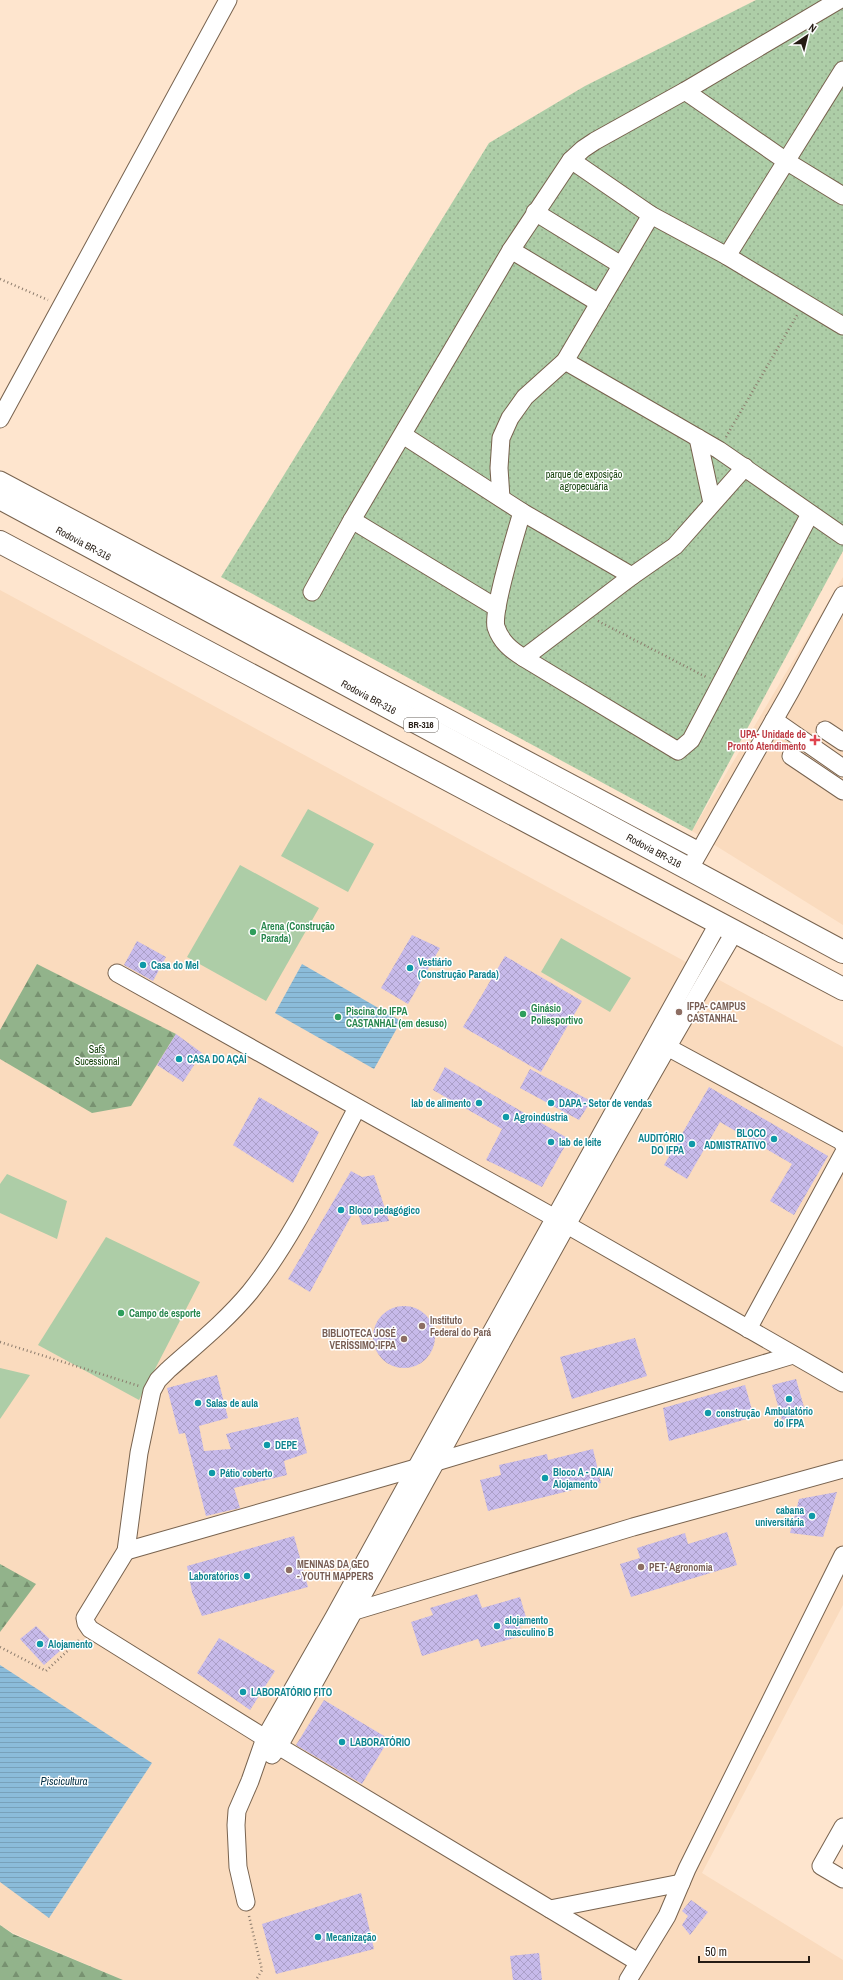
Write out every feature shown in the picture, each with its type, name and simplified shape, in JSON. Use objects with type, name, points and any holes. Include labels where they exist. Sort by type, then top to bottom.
[{"type":"highway","name":"Rodovia BR-316","points":[[0,498],[843,952]]},
{"type":"highway","points":[[0,542],[843,989]]},
{"type":"street","points":[[0,419],[228,0]]},
{"type":"street","points":[[312,592],[352,520],[511,250],[570,160],[583,149],[839,0]]},
{"type":"street","points":[[727,256],[843,70]]},
{"type":"street","points":[[685,91],[786,160],[843,196]]},
{"type":"street","points":[[570,160],[651,215],[727,256],[843,326]]},
{"type":"street","points":[[535,212],[621,265]]},
{"type":"street","points":[[501,498],[499,468],[501,438],[507,425],[525,397],[565,361],[651,215]]},
{"type":"street","points":[[511,250],[599,303]]},
{"type":"street","points":[[565,361],[719,450],[843,536]]},
{"type":"street","points":[[403,435],[522,512],[632,576]]},
{"type":"street","points":[[698,438],[712,503]]},
{"type":"street","points":[[524,658],[632,576],[675,546],[745,467]]},
{"type":"street","points":[[0,480],[699,851]]},
{"type":"street","points":[[522,512],[497,608],[496,625],[501,640],[511,650],[678,751],[692,740],[810,514]]},
{"type":"street","points":[[352,520],[497,608]]},
{"type":"street","points":[[689,870],[843,595]]},
{"type":"street","points":[[774,720],[843,768]]},
{"type":"street","points":[[825,730],[843,742]]},
{"type":"street","points":[[791,756],[843,791]]},
{"type":"street","points":[[272,1742],[334,1617],[416,1468],[560,1222],[727,927]]},
{"type":"street","points":[[117,973],[843,1383]]},
{"type":"street","points":[[660,1043],[841,1141],[843,1144]]},
{"type":"street","points":[[357,1108],[314,1190],[269,1267],[233,1311],[168,1370],[158,1380],[152,1391],[139,1453],[126,1551],[85,1618],[86,1623],[90,1629],[272,1742],[638,1962]]},
{"type":"street","points":[[748,1330],[843,1154]]},
{"type":"street","points":[[246,1902],[238,1867],[236,1825],[237,1811],[250,1781],[272,1742],[354,1612],[437,1461],[560,1222]]},
{"type":"street","points":[[126,1551],[416,1468],[793,1355]]},
{"type":"street","points":[[334,1617],[633,1527],[843,1469]]},
{"type":"street","points":[[628,1980],[667,1916],[681,1883],[843,1555]]},
{"type":"street","points":[[843,1826],[821,1866],[843,1879]]},
{"type":"street","points":[[550,1909],[681,1883]]},
{"type":"path","points":[[0,279],[62,306]]},
{"type":"path","points":[[719,450],[804,303]]},
{"type":"path","points":[[583,614],[720,685]]},
{"type":"path","points":[[0,1342],[152,1391]]},
{"type":"path","points":[[0,1647],[46,1671],[90,1629]]},
{"type":"path","points":[[246,1902],[262,1970],[256,1980]]},
{"type":"shaded area","points":[[843,577],[843,925],[692,831]]},
{"type":"shaded area","name":"Instituto Federal do Pará","points":[[0,590],[843,1047],[843,1605],[702,1873],[843,1960],[843,1980],[123,1980],[13,1933],[0,1925]]},
{"type":"green space","name":"parque de exposição agropecuária","points":[[756,0],[843,0],[843,551],[692,831],[221,577],[489,143],[585,86]]},
{"type":"green space","points":[[308,809],[374,844],[348,892],[281,856]]},
{"type":"green space","name":"Arena (Construção Parada)","points":[[240,865],[319,908],[266,1001],[187,957]]},
{"type":"green space","points":[[561,938],[631,978],[610,1012],[541,972]]},
{"type":"green space","name":"Saf´s Sucessional","points":[[37,964],[176,1034],[131,1106],[92,1113],[0,1059],[0,1030]]},
{"type":"green space","points":[[7,1174],[67,1201],[57,1239],[0,1213],[0,1184]]},
{"type":"green space","name":"Campo de esporte","points":[[106,1237],[200,1282],[139,1400],[38,1345]]},
{"type":"green space","points":[[0,1368],[30,1375],[0,1419]]},
{"type":"green space","points":[[0,1564],[36,1584],[0,1632]]},
{"type":"green space","points":[[0,1925],[13,1934],[123,1980],[0,1980]]},
{"type":"water","name":"Piscina do IFPA CASTANHAL (em desuso)","points":[[302,964],[401,1021],[374,1069],[275,1013]]},
{"type":"water","name":"Piscicultura","points":[[0,1665],[152,1763],[49,1918],[0,1882]]},
{"type":"building","name":"Vestiário (Construção Parada)","points":[[412,935],[440,948],[408,1004],[381,988]]},
{"type":"building","name":"Casa do Mel","points":[[137,941],[166,957],[153,981],[124,965]]},
{"type":"building","name":"Ginásio Poliesportivo","points":[[505,956],[582,1001],[541,1072],[463,1027]]},
{"type":"building","name":"CASA DO AÇAÍ","points":[[176,1034],[202,1053],[183,1082],[157,1065]]},
{"type":"building","name":"Agroindústria","points":[[445,1067],[569,1139],[542,1187],[486,1160],[502,1129],[433,1090]]},
{"type":"building","points":[[530,1069],[591,1101],[579,1120],[520,1088]]},
{"type":"building","name":"BLOCO ADMISTRATIVO","points":[[709,1087],[828,1156],[794,1215],[770,1201],[792,1164],[720,1122],[687,1179],[664,1165]]},
{"type":"building","points":[[259,1097],[319,1132],[293,1183],[233,1145]]},
{"type":"building","name":"Bloco pedagógico","points":[[351,1171],[362,1177],[374,1175],[389,1221],[362,1225],[356,1207],[310,1292],[288,1279]]},
{"type":"building","name":"BIBLIOTECA JOSÉ VERÍSSIMO-IFPA","points":[[404,1306],[416,1308],[426,1315],[433,1325],[435,1337],[433,1349],[426,1359],[416,1366],[404,1368],[392,1366],[382,1359],[375,1349],[373,1337],[375,1325],[382,1315],[392,1308]]},
{"type":"building","points":[[635,1338],[647,1376],[572,1399],[560,1357]]},
{"type":"building","points":[[217,1375],[228,1418],[199,1426],[204,1451],[231,1449],[226,1434],[298,1417],[307,1453],[284,1461],[287,1475],[234,1488],[240,1508],[206,1516],[185,1433],[179,1434],[167,1388]]},
{"type":"building","name":"Ambulatório do IFPA","points":[[796,1379],[806,1414],[782,1420],[772,1385]]},
{"type":"building","name":"construção","points":[[745,1385],[754,1417],[669,1441],[663,1408]]},
{"type":"building","name":"Bloco A - DAIA/ Alojamento","points":[[593,1449],[601,1483],[488,1511],[480,1480],[501,1475],[499,1465],[547,1454],[548,1460]]},
{"type":"building","name":"cabana universitária","points":[[837,1492],[823,1537],[790,1533],[799,1499]]},
{"type":"building","points":[[727,1532],[737,1565],[631,1597],[620,1564],[640,1558],[637,1548],[685,1533],[688,1544]]},
{"type":"building","name":"Laboratórios","points":[[294,1536],[308,1587],[202,1616],[192,1592],[187,1566]]},
{"type":"building","points":[[477,1594],[482,1608],[520,1597],[528,1624],[520,1626],[522,1636],[481,1647],[478,1639],[422,1656],[411,1622],[433,1615],[430,1608]]},
{"type":"building","name":"Alojamento","points":[[36,1626],[61,1650],[44,1665],[20,1639]]},
{"type":"building","name":"LABORATÓRIO FITO","points":[[219,1638],[275,1671],[250,1710],[197,1673]]},
{"type":"building","name":"LABORATÓRIO","points":[[324,1700],[389,1739],[362,1784],[296,1745]]},
{"type":"building","name":"Mecanização","points":[[361,1893],[374,1949],[276,1974],[262,1924]]},
{"type":"building","points":[[691,1900],[708,1912],[690,1935],[682,1925],[688,1916],[682,1911]]},
{"type":"building","points":[[539,1953],[542,1980],[513,1980],[510,1956]]},
{"type":"place","name":"UPA- Unidade de Pronto Atendimento","points":[[815,740]]},
{"type":"place","name":"Arena (Construção Parada)","points":[[253,932]]},
{"type":"place","name":"Casa do Mel","points":[[143,965]]},
{"type":"place","name":"Vestiário (Construção Parada)","points":[[410,968]]},
{"type":"place","name":"IFPA- CAMPUS CASTANHAL","points":[[679,1012]]},
{"type":"place","name":"Ginásio Poliesportivo","points":[[523,1014]]},
{"type":"place","name":"Piscina do IFPA CASTANHAL (em desuso)","points":[[338,1017]]},
{"type":"place","name":"CASA DO AÇAÍ","points":[[179,1059]]},
{"type":"place","name":"lab de alimento","points":[[479,1103]]},
{"type":"place","name":"DAPA - Setor de vendas","points":[[551,1103]]},
{"type":"place","name":"Agroindústria","points":[[506,1117]]},
{"type":"place","name":"BLOCO ADMISTRATIVO","points":[[774,1139]]},
{"type":"place","name":"lab de leite","points":[[551,1142]]},
{"type":"place","name":"AUDITÓRIO DO IFPA","points":[[692,1144]]},
{"type":"place","name":"Bloco pedagógico","points":[[341,1210]]},
{"type":"place","name":"Campo de esporte","points":[[121,1313]]},
{"type":"place","name":"Instituto Federal do Pará","points":[[422,1326]]},
{"type":"place","name":"BIBLIOTECA JOSÉ VERÍSSIMO-IFPA","points":[[404,1339]]},
{"type":"place","name":"Ambulatório do IFPA","points":[[789,1399]]},
{"type":"place","name":"Salas de aula","points":[[198,1403]]},
{"type":"place","name":"construção","points":[[708,1413]]},
{"type":"place","name":"DEPE","points":[[267,1445]]},
{"type":"place","name":"Pátio coberto","points":[[212,1473]]},
{"type":"place","name":"Bloco A - DAIA/ Alojamento","points":[[545,1478]]},
{"type":"place","name":"cabana universitária","points":[[812,1516]]},
{"type":"place","name":"PET- Agronomia","points":[[641,1567]]},
{"type":"place","name":"MENINAS DA GEO - YOUTH MAPPERS","points":[[289,1570]]},
{"type":"place","name":"Laboratórios","points":[[247,1576]]},
{"type":"place","name":"alojamento masculino B","points":[[497,1626]]},
{"type":"place","name":"Alojamento","points":[[40,1644]]},
{"type":"place","name":"LABORATÓRIO FITO","points":[[243,1692]]},
{"type":"place","name":"LABORATÓRIO","points":[[342,1742]]},
{"type":"place","name":"Mecanização","points":[[318,1937]]}]
